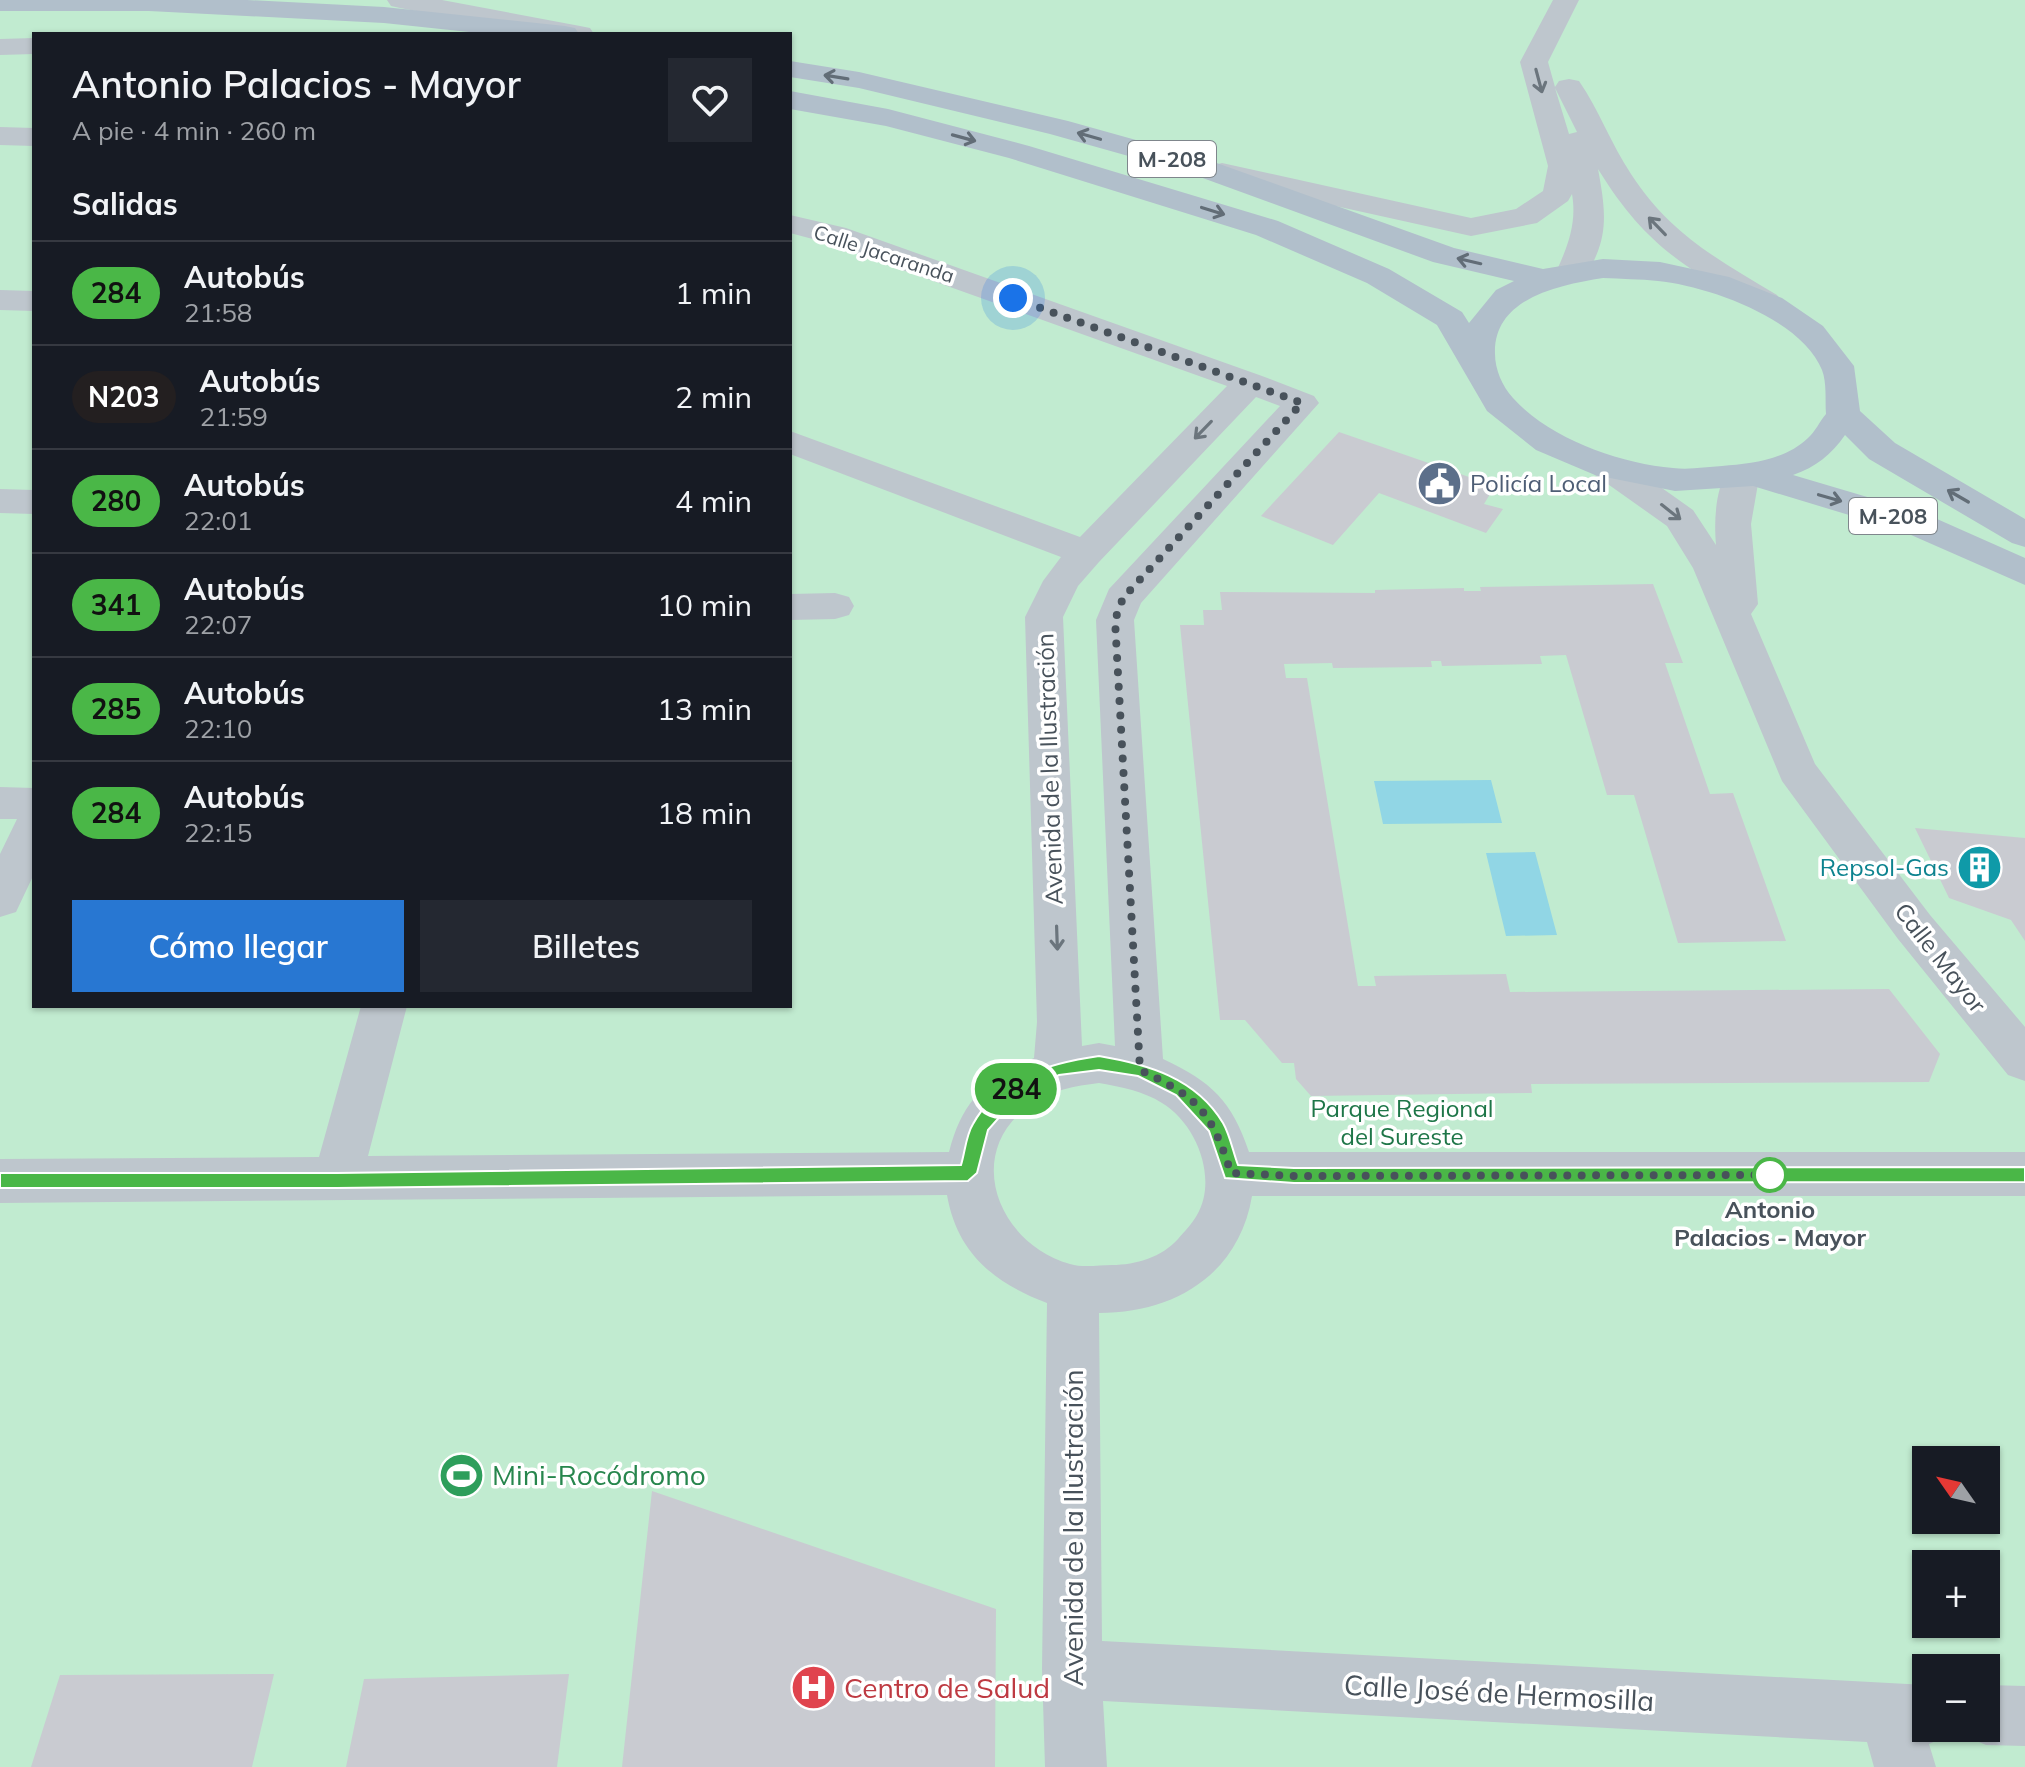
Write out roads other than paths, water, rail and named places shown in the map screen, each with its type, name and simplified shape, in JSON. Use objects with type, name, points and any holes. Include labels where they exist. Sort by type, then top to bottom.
[{"type":"main road","points":[[0,3],[149,3],[384,15],[546,32]]},
{"type":"main road","points":[[0,28],[106,29]]},
{"type":"main road","name":"M-208","points":[[792,69],[859,80],[1058,127],[1200,167],[1444,255],[1558,276],[1629,268],[1710,280],[1766,302],[1811,333],[1828,350],[1839,368],[1843,414],[1820,446],[1795,462],[1748,477],[1675,480],[1608,467],[1548,442],[1499,404],[1450,319],[1378,276],[1267,228],[1019,152],[888,118],[792,100]]},
{"type":"main road","name":"M-208","points":[[1478,367],[1479,332],[1502,302],[1558,276]]},
{"type":"main road","name":"M-208","points":[[1843,414],[1882,451],[2025,535]]},
{"type":"main road","name":"M-208","points":[[1748,477],[1915,523],[2025,573]]},
{"type":"street","points":[[400,0],[569,32]]},
{"type":"street","points":[[1558,276],[1582,250],[1591,215],[1569,87],[1564,6]]},
{"type":"street","points":[[1200,167],[1471,227],[1526,216],[1557,195],[1563,166],[1534,62],[1564,6]]},
{"type":"street","points":[[0,47],[32,46]]},
{"type":"street","points":[[1569,87],[1598,148],[1628,197],[1678,247],[1766,302]]},
{"type":"street","points":[[0,136],[32,137]]},
{"type":"street","name":"Calle Jacaranda","points":[[792,224],[835,235],[1250,383]]},
{"type":"street","points":[[0,300],[32,301]]},
{"type":"street","points":[[1140,1070],[1115,620],[1123,598],[1302,403],[1250,383]]},
{"type":"street","name":"Avenida de la Ilustración","points":[[1057,1069],[1060,1022],[1044,617],[1062,581],[1086,553],[1250,383]]},
{"type":"street","points":[[792,443],[1086,553]]},
{"type":"street","name":"Calle Mayor","points":[[1608,467],[1680,518],[1712,568],[1797,770],[1914,927],[2025,1061]]},
{"type":"street","name":"Calle Mayor","points":[[1742,643],[1733,524],[1748,477]]},
{"type":"street","points":[[0,501],[32,502]]},
{"type":"street","points":[[792,607],[835,606]]},
{"type":"street","points":[[0,803],[32,804]]},
{"type":"street","points":[[0,900],[32,832]]},
{"type":"street","points":[[337,1180],[383,1008]]},
{"type":"street","points":[[1099,1063],[1140,1070],[1182,1090],[1216,1127],[1231,1173],[1222,1223],[1188,1265],[1134,1289],[1073,1289],[1030,1273],[996,1246],[975,1211],[968,1173],[980,1127],[1012,1091],[1057,1069],[1099,1063]]},
{"type":"street","points":[[0,1181],[968,1173]]},
{"type":"street","points":[[1231,1173],[1294,1176],[2025,1174]]},
{"type":"street","name":"Avenida de la Ilustración","points":[[1073,1289],[1072,1669],[1076,1767]]},
{"type":"street","name":"Calle José de Hermosilla","points":[[1072,1669],[1907,1732]]},
{"type":"street","points":[[2000,1715],[2025,1716]]},
{"type":"water","points":[[1491,780],[1502,823],[1383,824],[1374,781]]},
{"type":"water","points":[[1535,852],[1557,935],[1506,936],[1486,853]]},
{"type":"place","name":"Policía Local","points":[[1439,484]]},
{"type":"place","name":"Repsol-Gas","points":[[1980,868]]},
{"type":"place","name":"Antonio Palacios - Mayor","points":[[1770,1175]]},
{"type":"place","name":"Mini-Rocódromo","points":[[461,1475]]},
{"type":"place","name":"Centro de Salud","points":[[813,1688]]},
{"type":"park label","name":"Parque Regional del Sureste","points":[[1402,1123]]}]
